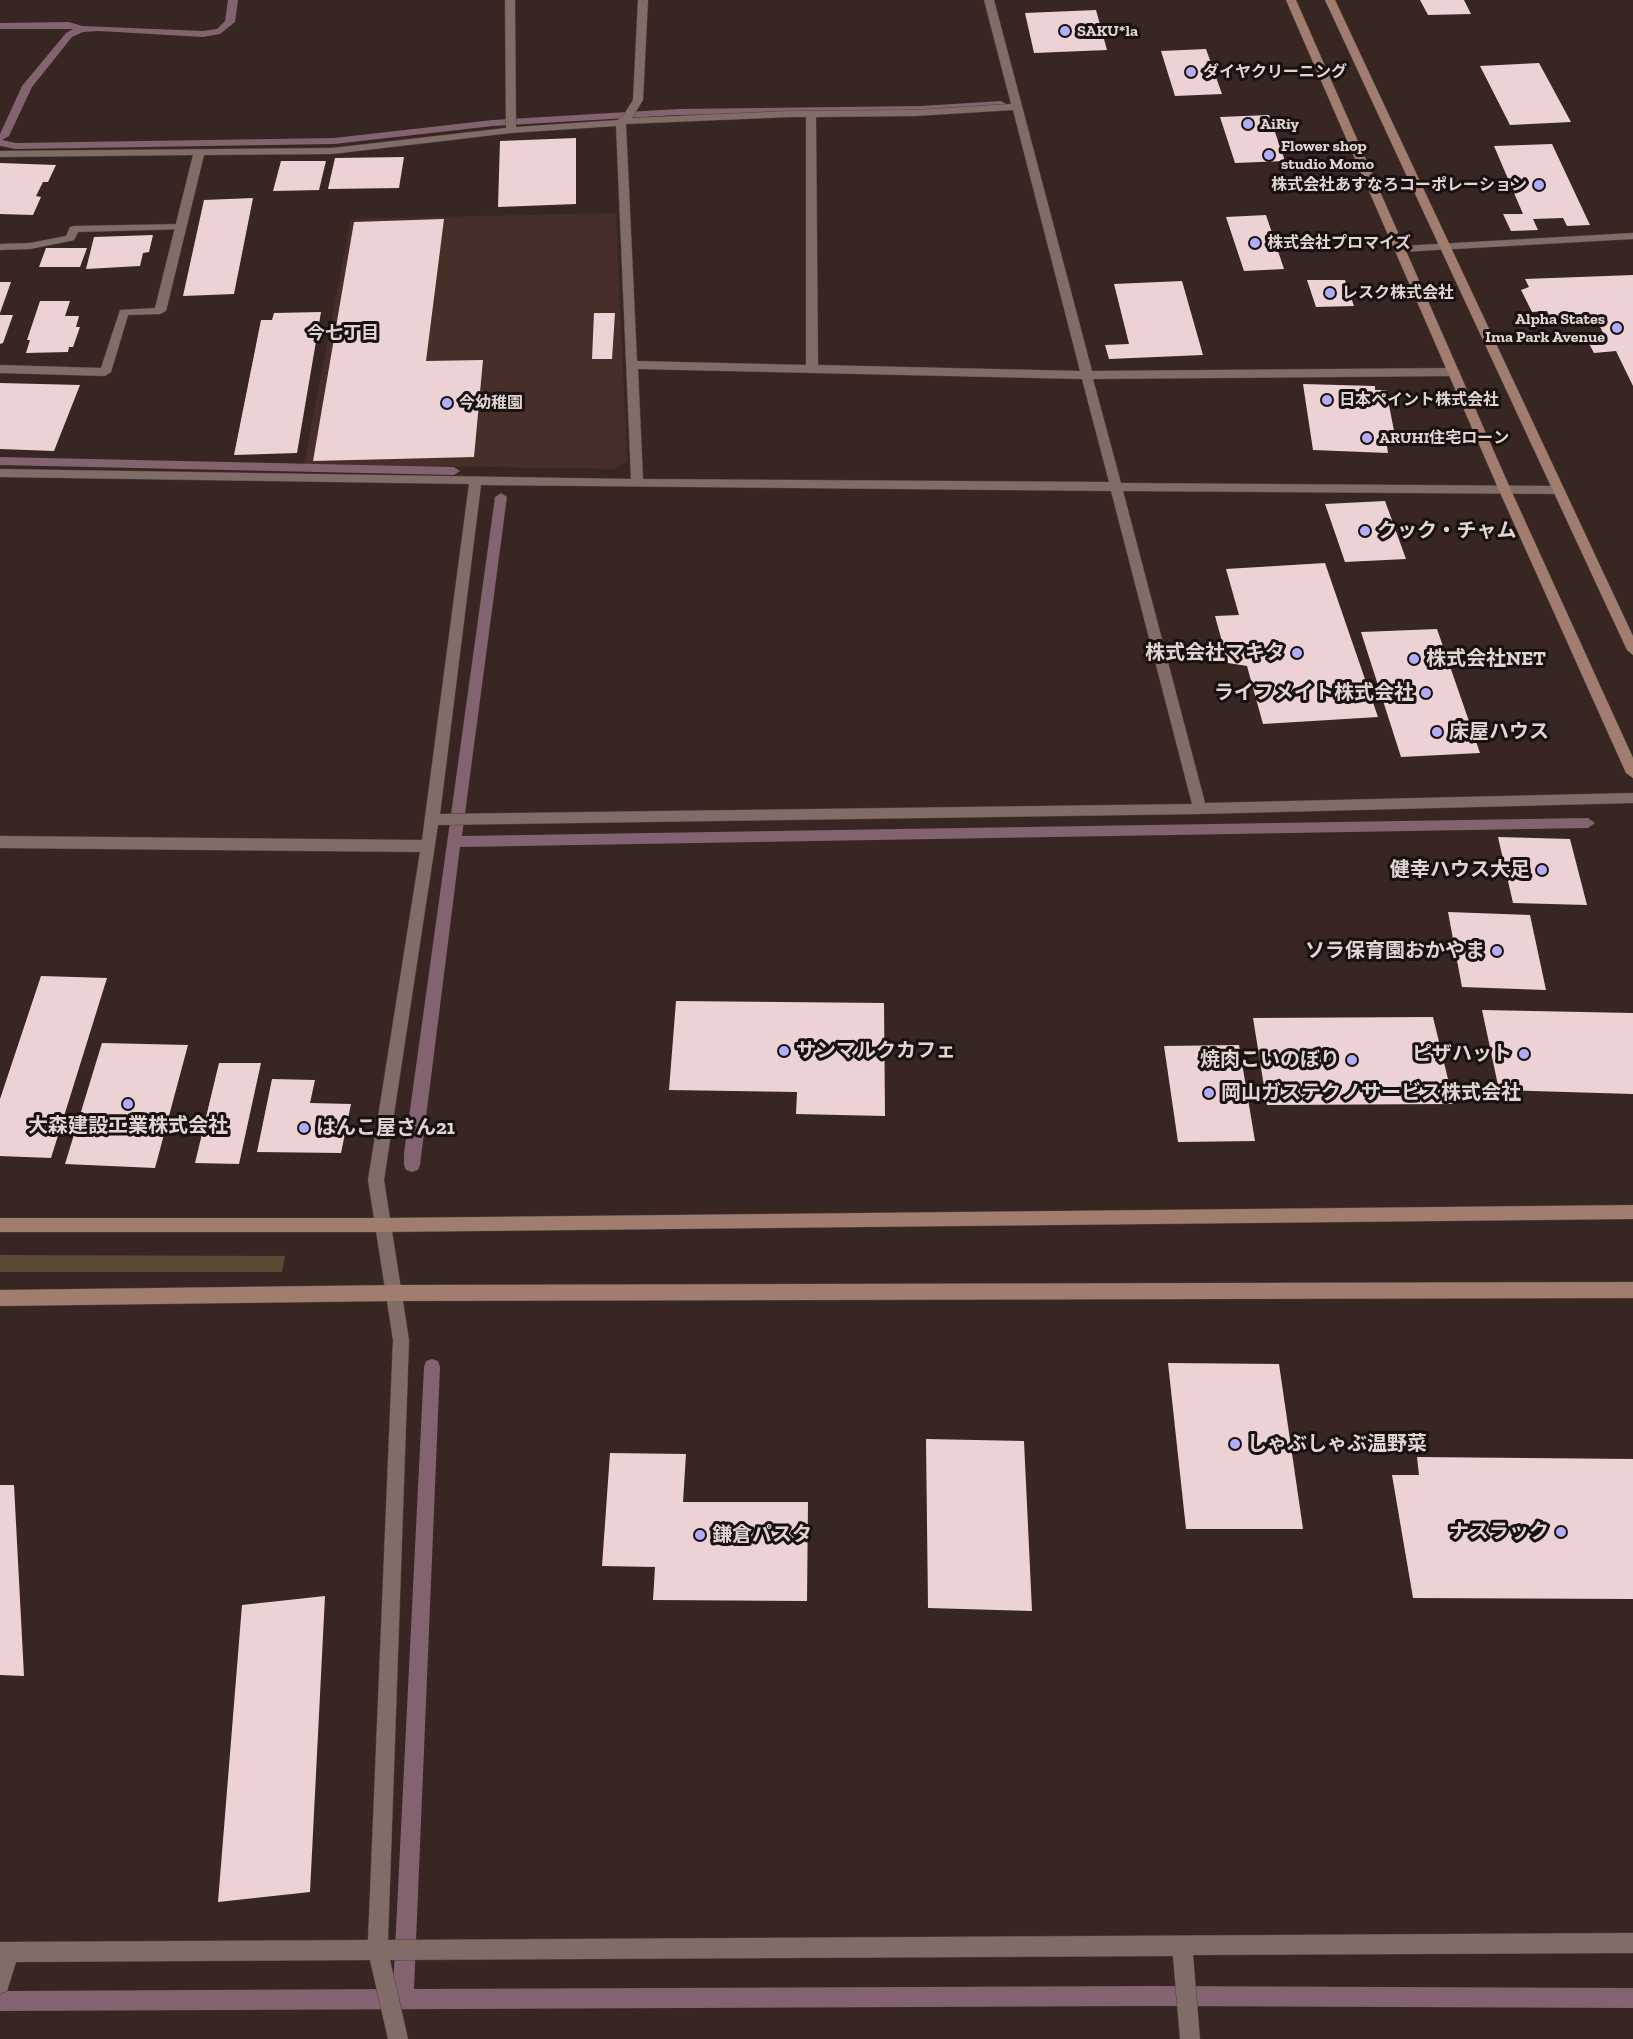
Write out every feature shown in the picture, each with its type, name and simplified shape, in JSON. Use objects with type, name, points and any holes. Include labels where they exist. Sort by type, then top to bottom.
[{"type":"street","points":[[510,0],[511,125]]},
{"type":"street","points":[[637,483],[626,118],[638,100],[643,0]]},
{"type":"street","points":[[989,0],[1200,809]]},
{"type":"street","points":[[1291,0],[1503,488],[1633,773]]},
{"type":"street","points":[[1330,0],[1633,650]]},
{"type":"street","points":[[0,154],[332,151],[511,125],[626,118],[915,113],[1017,107]]},
{"type":"street","points":[[811,114],[812,369]]},
{"type":"street","points":[[0,369],[105,372],[124,312],[160,312],[199,153]]},
{"type":"street","points":[[0,247],[30,246],[70,238],[74,229],[181,227]]},
{"type":"street","points":[[1401,249],[1633,236]]},
{"type":"street","points":[[633,365],[1086,375],[1454,372]]},
{"type":"street","points":[[0,473],[637,483],[1557,490]]},
{"type":"street","points":[[397,2032],[385,1980],[396,1951],[401,1341],[376,1180],[432,820],[475,481]]},
{"type":"street","points":[[432,820],[1200,809],[1633,798]]},
{"type":"street","points":[[0,842],[427,846]]},
{"type":"street","points":[[0,1225],[384,1225],[1633,1212]]},
{"type":"street","points":[[0,1298],[394,1293],[1633,1290]]},
{"type":"street","points":[[1,1982],[4,1953],[1633,1943]]},
{"type":"street","points":[[1182,1947],[1189,2030]]},
{"type":"shaded area","points":[[616,213],[627,461],[614,469],[304,464],[351,219]]},
{"type":"shaded area","points":[[0,1255],[285,1256],[282,1272],[0,1272]]},
{"type":"building","points":[[1420,0],[1464,0],[1471,14],[1428,15]]},
{"type":"building","points":[[1096,10],[1107,50],[1034,53],[1025,13]]},
{"type":"building","points":[[1206,49],[1222,94],[1175,96],[1161,51]]},
{"type":"building","points":[[1539,63],[1571,122],[1510,125],[1480,66]]},
{"type":"building","points":[[1269,115],[1285,161],[1235,163],[1220,117]]},
{"type":"building","points":[[576,138],[576,204],[498,207],[500,141]]},
{"type":"building","points":[[1552,144],[1590,225],[1567,226],[1563,218],[1533,219],[1538,230],[1511,231],[1503,214],[1523,214],[1494,146]]},
{"type":"building","points":[[404,157],[399,188],[328,189],[335,158]]},
{"type":"building","points":[[281,161],[326,161],[319,190],[273,191]]},
{"type":"building","points":[[0,163],[56,165],[48,182],[43,182],[36,196],[41,197],[33,215],[0,214]]},
{"type":"building","points":[[253,198],[234,294],[183,296],[204,200]]},
{"type":"building","points":[[1266,215],[1284,269],[1244,271],[1226,217]]},
{"type":"building","points":[[444,219],[426,361],[483,360],[474,457],[313,461],[354,222]]},
{"type":"building","points":[[153,235],[149,252],[143,253],[140,266],[86,269],[94,237]]},
{"type":"building","points":[[46,248],[87,248],[80,267],[39,267]]},
{"type":"building","name":"Alpha States Ima Park Avenue","points":[[1633,275],[1633,386],[1616,351],[1594,353],[1586,338],[1605,337],[1595,316],[1550,318],[1547,311],[1532,312],[1521,290],[1529,287],[1525,279]]},
{"type":"building","points":[[1307,280],[1345,280],[1354,306],[1316,307]]},
{"type":"building","points":[[1182,281],[1203,355],[1109,359],[1105,345],[1129,344],[1114,284]]},
{"type":"building","points":[[0,282],[11,282],[0,313]]},
{"type":"building","points":[[40,301],[70,301],[65,316],[79,316],[76,327],[80,327],[73,347],[69,347],[68,352],[26,353],[30,340],[27,340]]},
{"type":"building","points":[[321,312],[297,453],[234,455],[261,320],[272,320],[274,313]]},
{"type":"building","points":[[594,313],[615,313],[612,359],[592,359]]},
{"type":"building","points":[[0,315],[13,315],[3,343],[0,344]]},
{"type":"building","points":[[0,383],[80,385],[54,451],[0,449]]},
{"type":"building","points":[[1303,384],[1375,386],[1375,390],[1386,390],[1397,446],[1387,446],[1388,453],[1313,450]]},
{"type":"building","points":[[1385,501],[1406,559],[1345,562],[1325,504]]},
{"type":"building","points":[[1325,563],[1378,717],[1263,724],[1247,666],[1228,663],[1215,616],[1239,615],[1226,569]]},
{"type":"building","points":[[1437,629],[1480,753],[1401,757],[1361,632]]},
{"type":"building","points":[[1498,837],[1570,839],[1587,905],[1513,903]]},
{"type":"building","points":[[1448,912],[1530,915],[1546,990],[1462,987]]},
{"type":"building","points":[[41,976],[107,978],[51,1158],[0,1156],[0,1099]]},
{"type":"building","points":[[676,1001],[884,1003],[885,1116],[796,1114],[797,1092],[669,1090]]},
{"type":"building","points":[[1482,1010],[1633,1013],[1633,1094],[1499,1090]]},
{"type":"building","points":[[1433,1017],[1454,1104],[1267,1105],[1253,1018]]},
{"type":"building","points":[[102,1043],[188,1045],[155,1168],[65,1164]]},
{"type":"building","points":[[1239,1045],[1255,1141],[1178,1142],[1164,1046]]},
{"type":"building","points":[[219,1063],[261,1063],[239,1164],[195,1163]]},
{"type":"building","name":"はんこ屋さん21","points":[[272,1079],[315,1080],[310,1103],[351,1104],[341,1153],[257,1152]]},
{"type":"building","points":[[1168,1363],[1279,1364],[1303,1529],[1186,1529]]},
{"type":"building","points":[[926,1439],[1024,1441],[1032,1611],[928,1608]]},
{"type":"building","points":[[610,1453],[686,1454],[683,1502],[808,1502],[807,1601],[653,1600],[655,1567],[602,1566]]},
{"type":"building","points":[[1417,1457],[1633,1459],[1633,1599],[1413,1598],[1392,1475],[1419,1475]]},
{"type":"building","points":[[0,1485],[14,1485],[24,1676],[0,1675]]},
{"type":"building","points":[[325,1596],[310,1892],[218,1902],[242,1605]]},
{"type":"waterway","points":[[81,29],[203,34],[220,31],[230,22],[233,0]]},
{"type":"waterway","points":[[0,26],[69,25],[81,29]]},
{"type":"waterway","points":[[0,138],[4,136],[27,86],[69,35],[81,29]]},
{"type":"waterway","points":[[0,143],[16,146],[334,141],[493,123],[678,112],[921,109],[1001,104]]},
{"type":"waterway","points":[[0,461],[454,471]]},
{"type":"waterway","points":[[454,842],[501,497]]},
{"type":"waterway","points":[[454,842],[1588,823]]},
{"type":"waterway","points":[[412,1165],[454,842]]},
{"type":"waterway","points":[[403,1999],[432,1367]]},
{"type":"waterway","points":[[0,2001],[1152,1996],[1633,1998]]},
{"type":"place","name":"SAKU*la","points":[[1065,31]]},
{"type":"place","name":"ダイヤクリーニング","points":[[1191,72]]},
{"type":"place","name":"AiRiy","points":[[1248,124]]},
{"type":"place","name":"Flower shop studio Momo","points":[[1269,155]]},
{"type":"place","name":"株式会社あすなろコーポレーション","points":[[1539,185]]},
{"type":"place","name":"株式会社プロマイズ","points":[[1255,243]]},
{"type":"place","name":"レスク株式会社","points":[[1330,293]]},
{"type":"place","name":"Alpha States Ima Park Avenue","points":[[1617,328]]},
{"type":"place","name":"日本ペイント株式会社","points":[[1327,400]]},
{"type":"place","name":"今幼稚園","points":[[447,403]]},
{"type":"place","name":"ARUHI住宅ローン","points":[[1367,438]]},
{"type":"place","name":"クック・チャム","points":[[1365,531]]},
{"type":"place","name":"株式会社マキタ","points":[[1297,653]]},
{"type":"place","name":"株式会社NET","points":[[1414,659]]},
{"type":"place","name":"ライフメイト株式会社","points":[[1426,693]]},
{"type":"place","name":"床屋ハウス","points":[[1437,732]]},
{"type":"place","name":"健幸ハウス大足","points":[[1542,870]]},
{"type":"place","name":"ソラ保育園おかやま","points":[[1497,951]]},
{"type":"place","name":"サンマルクカフェ","points":[[784,1051]]},
{"type":"place","name":"ピザハット","points":[[1524,1054]]},
{"type":"place","name":"焼肉こいのぼり","points":[[1352,1060]]},
{"type":"place","name":"岡山ガステクノサービス株式会社","points":[[1209,1093]]},
{"type":"place","name":"大森建設工業株式会社","points":[[128,1104]]},
{"type":"place","name":"はんこ屋さん21","points":[[304,1128]]},
{"type":"place","name":"しゃぶしゃぶ温野菜","points":[[1235,1444]]},
{"type":"place","name":"ナスラック","points":[[1561,1532]]},
{"type":"place","name":"鎌倉パスタ","points":[[700,1535]]},
{"type":"district","name":"今七丁目","points":[[343,334]]}]
